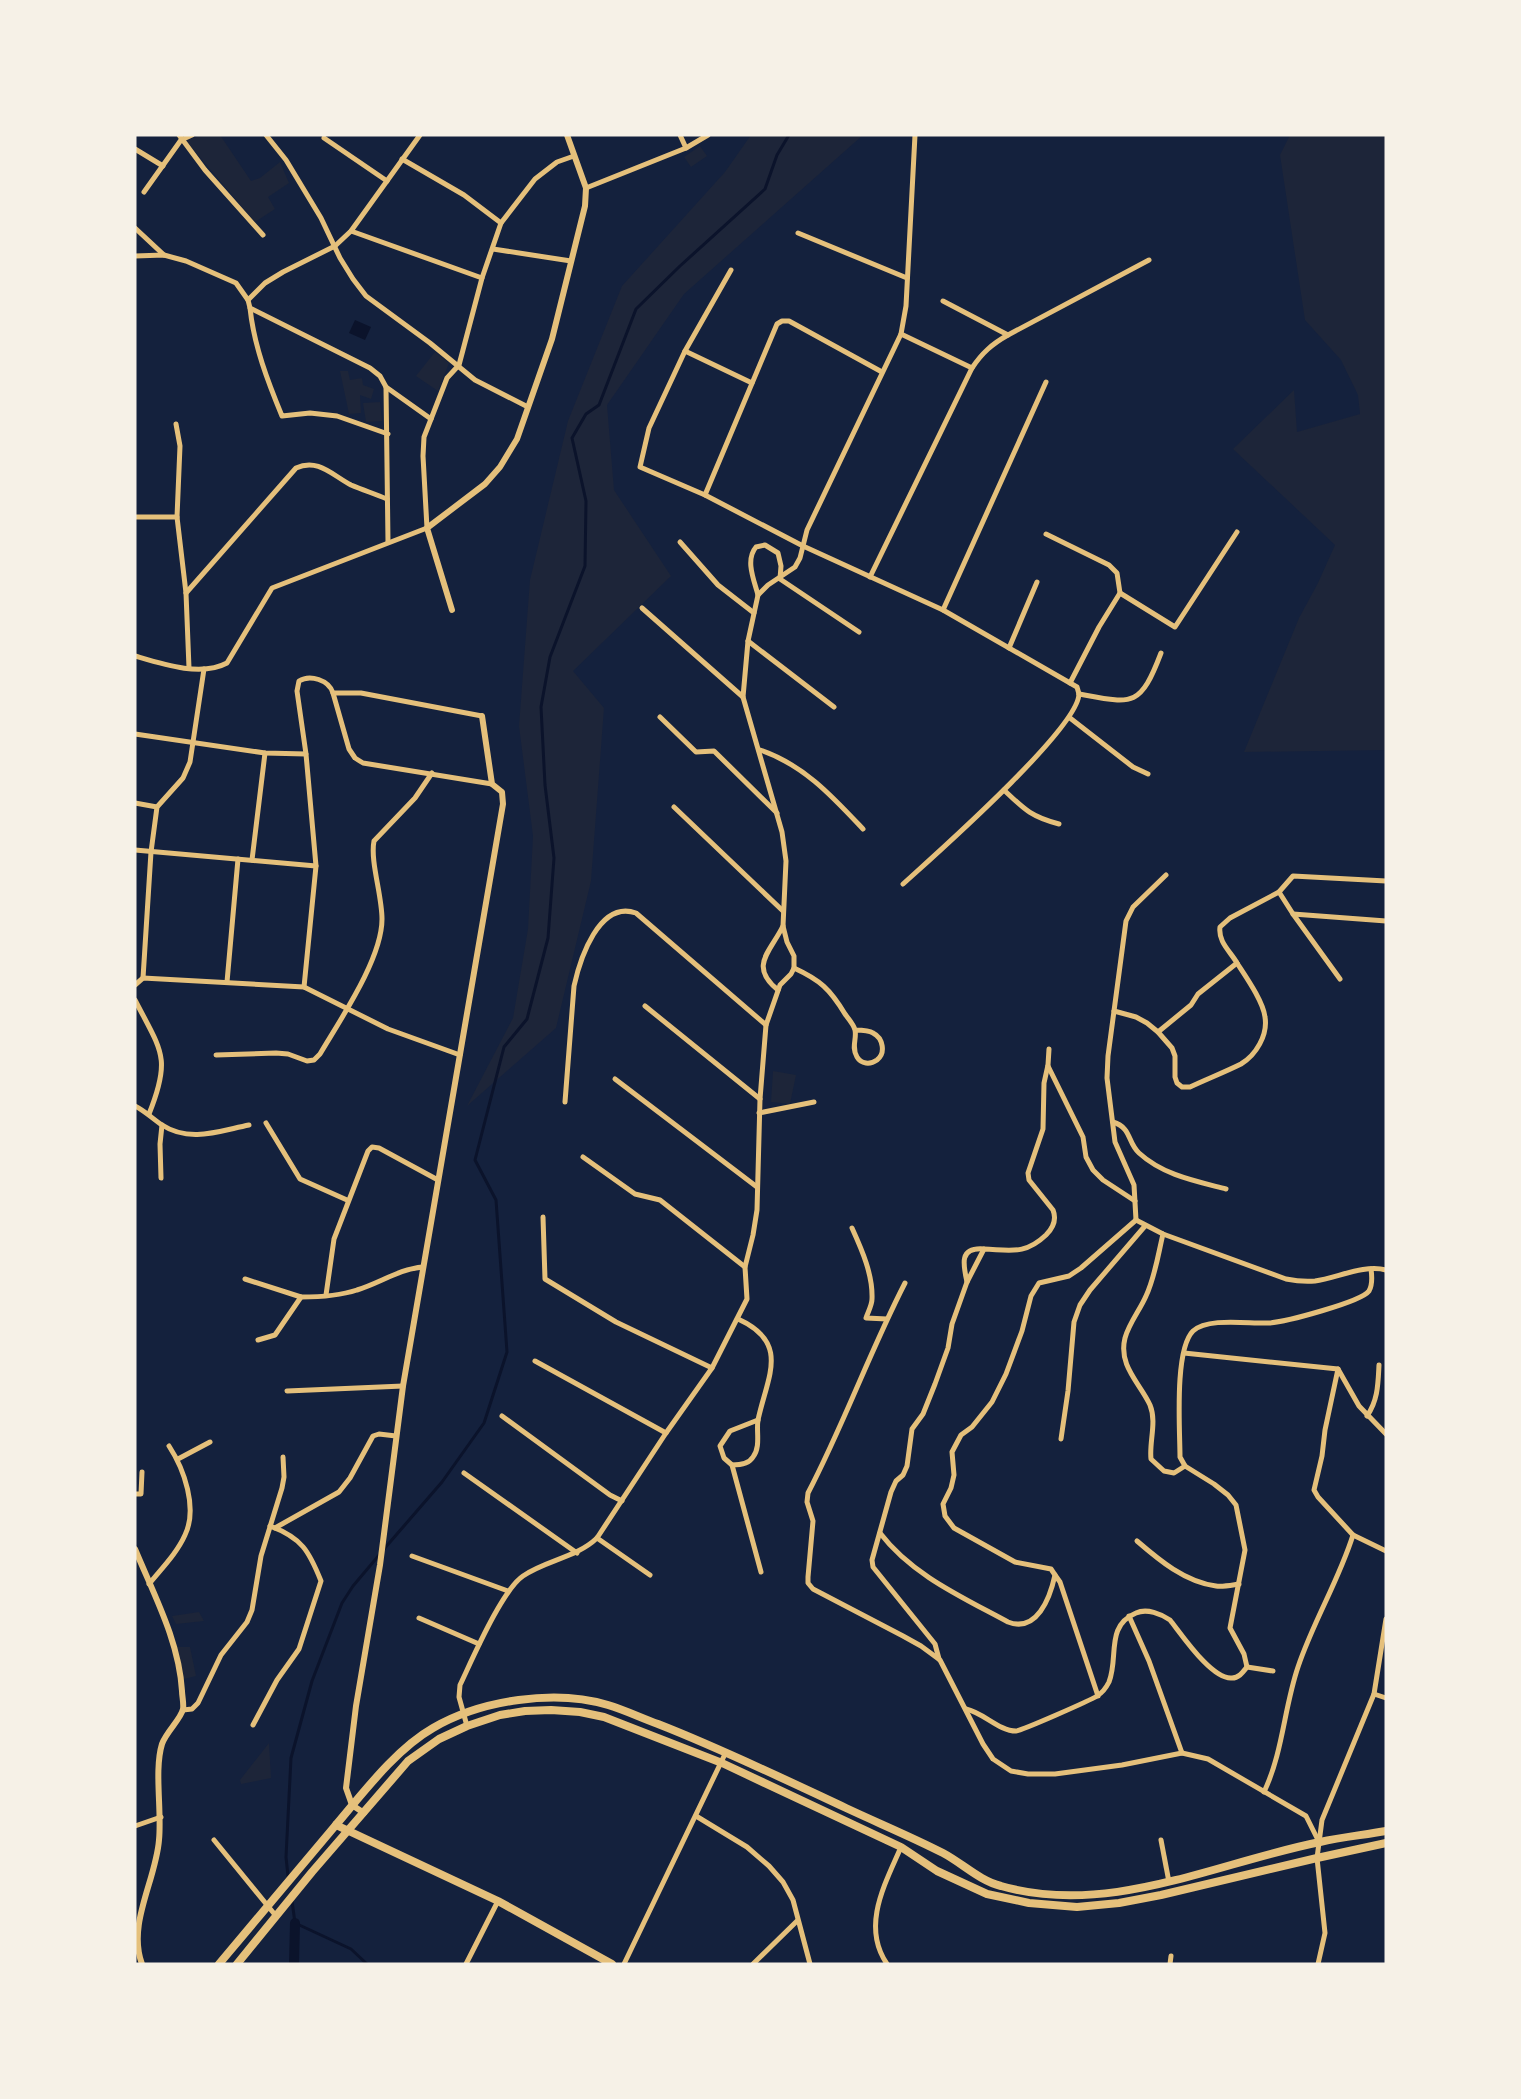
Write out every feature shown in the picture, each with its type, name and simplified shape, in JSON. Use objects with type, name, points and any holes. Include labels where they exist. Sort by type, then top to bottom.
[{"type":"main road","points":[[219,1964],[352,1804],[400,1754],[432,1728],[462,1713],[502,1702],[552,1698],[585,1700],[608,1705],[726,1752],[944,1853],[997,1886],[1070,1896],[1117,1892],[1169,1882],[1319,1842],[1386,1832]]},
{"type":"main road","points":[[237,1964],[312,1872],[408,1761],[439,1738],[467,1726],[501,1715],[525,1711],[580,1712],[604,1717],[722,1763],[901,1847],[937,1871],[987,1894],[1029,1903],[1077,1907],[1119,1903],[1386,1843]]},
{"type":"main road","points":[[336,1825],[498,1901],[612,1964]]},
{"type":"street","points":[[180,137],[192,135]]},
{"type":"street","points":[[266,135],[286,160],[353,279],[366,296],[485,386],[528,407]]},
{"type":"street","points":[[248,300],[265,284],[335,246],[351,231],[420,135]]},
{"type":"street","points":[[135,657],[189,668],[217,668],[226,663],[272,588],[427,528],[485,484],[500,467],[516,439],[552,339],[583,216],[586,188],[567,135]]},
{"type":"street","points":[[680,135],[686,148]]},
{"type":"street","points":[[586,188],[686,148],[708,135]]},
{"type":"street","points":[[758,595],[768,585],[795,567],[800,558],[807,530],[901,334],[906,306],[915,135]]},
{"type":"street","points":[[144,192],[180,137]]},
{"type":"street","points":[[180,137],[205,170],[263,235]]},
{"type":"street","points":[[324,138],[387,181]]},
{"type":"street","points":[[135,149],[163,166]]},
{"type":"street","points":[[452,610],[427,528],[424,437],[447,378],[459,365],[482,278],[501,223],[535,179],[557,162],[574,156]]},
{"type":"street","points":[[402,159],[464,195],[501,223]]},
{"type":"street","points":[[135,228],[164,255]]},
{"type":"street","points":[[351,231],[482,278]]},
{"type":"street","points":[[798,233],[907,279]]},
{"type":"street","points":[[493,249],[571,261]]},
{"type":"street","points":[[135,256],[164,255],[186,261],[236,283],[248,300],[260,357],[282,416],[310,413],[337,416],[388,434]]},
{"type":"street","points":[[870,577],[980,355],[1008,334],[1149,260]]},
{"type":"street","points":[[732,270],[685,351],[650,428],[640,468],[705,495],[803,546],[943,610],[1077,687],[1079,694],[1079,701],[1070,718],[1055,737],[1004,790],[903,884]]},
{"type":"street","points":[[943,301],[1008,334]]},
{"type":"street","points":[[250,308],[370,369],[380,376],[386,387],[431,419]]},
{"type":"street","points":[[705,495],[777,324],[789,321],[882,372]]},
{"type":"street","points":[[901,334],[972,368]]},
{"type":"street","points":[[685,351],[752,383]]},
{"type":"street","points":[[943,610],[1046,382]]},
{"type":"street","points":[[386,387],[388,542]]},
{"type":"street","points":[[176,424],[180,446],[177,517],[186,593],[189,668]]},
{"type":"street","points":[[186,593],[296,468],[304,464],[327,469],[351,484],[387,499]]},
{"type":"street","points":[[135,516],[177,517]]},
{"type":"street","points":[[1120,593],[1175,627],[1237,532]]},
{"type":"street","points":[[1046,534],[1109,565],[1117,573],[1120,593],[1098,627],[1070,683]]},
{"type":"street","points":[[680,542],[718,585],[754,613]]},
{"type":"street","points":[[467,1726],[459,1697],[460,1685],[508,1591],[520,1577],[536,1568],[577,1553],[597,1538],[712,1368],[747,1299],[745,1267],[753,1234],[766,1025],[778,990],[794,968],[794,956],[783,926],[786,861],[782,832],[760,750],[742,697],[748,641],[758,595],[750,563],[751,553],[756,547],[765,545],[778,553],[781,566],[780,579]]},
{"type":"street","points":[[780,579],[859,632]]},
{"type":"street","points":[[1009,648],[1037,582]]},
{"type":"street","points":[[642,608],[742,697]]},
{"type":"street","points":[[748,641],[834,707]]},
{"type":"street","points":[[1079,694],[1121,701],[1133,699],[1151,679],[1161,653]]},
{"type":"street","points":[[143,978],[151,852],[157,807],[183,778],[190,762],[204,669]]},
{"type":"street","points":[[304,987],[316,866],[306,754],[297,691],[299,681],[308,678],[325,682],[331,686],[349,749],[355,758],[363,763],[492,784],[502,792],[503,804],[403,1386],[380,1565],[356,1706],[346,1788],[352,1804],[364,1813]]},
{"type":"street","points":[[333,693],[361,693],[482,716],[492,784]]},
{"type":"street","points":[[660,717],[696,752],[714,751],[777,813]]},
{"type":"street","points":[[1070,718],[1133,767],[1148,774]]},
{"type":"street","points":[[135,734],[265,753],[306,754]]},
{"type":"street","points":[[760,750],[798,768],[831,796],[864,829]]},
{"type":"street","points":[[252,860],[265,753]]},
{"type":"street","points":[[216,1055],[276,1053],[288,1054],[307,1061],[314,1060],[320,1054],[347,1008],[376,950],[381,931],[381,895],[373,849],[374,841],[415,798],[432,773]]},
{"type":"street","points":[[1004,790],[1032,815],[1059,824]]},
{"type":"street","points":[[135,802],[157,807]]},
{"type":"street","points":[[674,807],[783,911]]},
{"type":"street","points":[[135,850],[316,866]]},
{"type":"street","points":[[227,982],[238,859]]},
{"type":"street","points":[[1136,1220],[1134,1185],[1115,1142],[1107,1078],[1126,921],[1133,907],[1166,875]]},
{"type":"street","points":[[1114,1011],[1136,1017],[1147,1023],[1172,1047],[1175,1056],[1175,1077],[1177,1083],[1182,1087],[1190,1087],[1243,1062],[1256,1051],[1262,1039],[1265,1016],[1237,963],[1221,941],[1220,927],[1230,918],[1279,892],[1293,876],[1386,881]]},
{"type":"street","points":[[1279,892],[1340,979]]},
{"type":"street","points":[[565,1102],[574,986],[578,969],[586,946],[598,927],[620,910],[636,913],[766,1025]]},
{"type":"street","points":[[1293,914],[1386,921]]},
{"type":"street","points":[[778,990],[767,981],[763,968],[764,958],[783,926]]},
{"type":"street","points":[[1158,1032],[1191,1005],[1197,994],[1237,963]]},
{"type":"street","points":[[794,968],[824,985],[834,995],[855,1030],[853,1046],[855,1054],[860,1061],[867,1064],[876,1062],[882,1055],[883,1047],[879,1038],[872,1032],[855,1030]]},
{"type":"street","points":[[135,985],[143,978],[304,987],[388,1029],[460,1055]]},
{"type":"street","points":[[135,1000],[159,1047],[162,1061],[162,1076],[149,1114]]},
{"type":"street","points":[[645,1006],[760,1099]]},
{"type":"street","points":[[966,1282],[963,1262],[968,1251],[975,1248],[1026,1249],[1034,1246],[1053,1228],[1055,1215],[1053,1210],[1029,1180],[1028,1173],[1043,1129],[1044,1083],[1049,1049]]},
{"type":"street","points":[[1048,1065],[1083,1137],[1086,1157],[1093,1170],[1103,1180],[1135,1201]]},
{"type":"street","points":[[615,1079],[757,1187]]},
{"type":"street","points":[[759,1113],[814,1102]]},
{"type":"street","points":[[135,1106],[162,1125],[181,1134],[193,1136],[249,1125]]},
{"type":"street","points":[[1113,1122],[1125,1128],[1136,1151],[1171,1174],[1226,1189]]},
{"type":"street","points":[[266,1123],[300,1179],[347,1200]]},
{"type":"street","points":[[161,1178],[162,1125]]},
{"type":"street","points":[[326,1295],[333,1240],[368,1151],[372,1147],[379,1148],[438,1180]]},
{"type":"street","points":[[583,1157],[635,1194],[660,1200],[745,1267]]},
{"type":"street","points":[[543,1217],[545,1279],[616,1322],[712,1368]]},
{"type":"street","points":[[1136,1220],[1163,1234],[1295,1280],[1315,1281],[1371,1269],[1386,1270]]},
{"type":"street","points":[[1098,1696],[1060,1582],[1051,1569],[1015,1562],[954,1528],[945,1516],[944,1504],[954,1475],[952,1452],[961,1435],[972,1426],[992,1402],[1006,1374],[1022,1331],[1031,1296],[1039,1283],[1069,1276],[1136,1220]]},
{"type":"street","points":[[1061,1439],[1074,1322],[1077,1314],[1090,1290],[1145,1226]]},
{"type":"street","points":[[852,1228],[861,1247],[870,1277],[872,1301],[866,1318],[887,1319]]},
{"type":"street","points":[[1163,1234],[1155,1270],[1146,1296],[1125,1338],[1125,1349],[1130,1373],[1150,1406],[1153,1419],[1151,1460],[1164,1471],[1174,1473],[1185,1466]]},
{"type":"street","points":[[984,1249],[966,1282],[952,1324],[948,1348],[935,1384],[923,1414],[912,1429],[907,1466],[891,1492],[872,1560],[873,1567],[935,1644],[940,1660],[988,1752],[993,1759],[1011,1771],[1028,1774],[1055,1774],[1122,1765],[1182,1753],[1208,1759],[1306,1816],[1319,1842]]},
{"type":"street","points":[[245,1279],[301,1297],[358,1290],[409,1268],[423,1267]]},
{"type":"street","points":[[1247,1667],[1244,1654],[1230,1628],[1245,1550],[1236,1505],[1214,1484],[1185,1466],[1180,1457],[1180,1372],[1184,1353],[1194,1331],[1213,1323],[1272,1323],[1361,1298],[1372,1285],[1371,1269]]},
{"type":"street","points":[[905,1283],[808,1493],[807,1502],[813,1521],[808,1583],[813,1589],[903,1635],[940,1660]]},
{"type":"street","points":[[258,1340],[275,1335],[287,1314],[301,1297]]},
{"type":"street","points":[[732,1465],[747,1463],[754,1456],[757,1446],[758,1420],[765,1400],[772,1358],[770,1347],[753,1326],[738,1319]]},
{"type":"street","points":[[1184,1353],[1338,1369]]},
{"type":"street","points":[[535,1361],[666,1433]]},
{"type":"street","points":[[1367,1416],[1374,1405],[1377,1393],[1378,1365]]},
{"type":"street","points":[[1338,1369],[1367,1416],[1386,1434]]},
{"type":"street","points":[[1338,1369],[1314,1490],[1353,1534],[1386,1551]]},
{"type":"street","points":[[287,1391],[403,1386]]},
{"type":"street","points":[[502,1416],[610,1495],[622,1501]]},
{"type":"street","points":[[758,1420],[730,1431],[720,1446],[724,1458],[732,1465],[761,1572]]},
{"type":"street","points":[[273,1527],[339,1492],[350,1478],[373,1436],[379,1434],[396,1436]]},
{"type":"street","points":[[178,1460],[210,1442]]},
{"type":"street","points":[[150,1584],[180,1545],[187,1531],[189,1490],[178,1460],[169,1446]]},
{"type":"street","points":[[183,1710],[192,1709],[198,1703],[221,1655],[247,1622],[252,1610],[258,1568],[273,1527],[282,1488],[283,1458]]},
{"type":"street","points":[[135,1494],[141,1494],[142,1472]]},
{"type":"street","points":[[464,1473],[577,1553]]},
{"type":"street","points":[[253,1725],[278,1680],[299,1649],[321,1581],[303,1544],[273,1527]]},
{"type":"street","points":[[880,1533],[889,1545],[915,1568],[961,1597],[1017,1625],[1027,1624],[1038,1617],[1055,1575]]},
{"type":"street","points":[[1264,1792],[1278,1754],[1293,1682],[1301,1657],[1347,1556],[1353,1534]]},
{"type":"street","points":[[597,1538],[650,1575]]},
{"type":"street","points":[[1137,1541],[1165,1564],[1197,1581],[1219,1586],[1239,1584]]},
{"type":"street","points":[[135,1551],[173,1642],[181,1676],[183,1710],[162,1745],[159,1843],[136,1945],[142,1964]]},
{"type":"street","points":[[412,1556],[508,1591]]},
{"type":"street","points":[[966,1709],[977,1711],[1004,1728],[1019,1731],[1098,1696],[1109,1682],[1114,1638],[1119,1625],[1129,1616],[1141,1611],[1162,1615],[1170,1620],[1212,1670],[1224,1677],[1231,1679],[1239,1676],[1247,1667]]},
{"type":"street","points":[[1129,1616],[1149,1661],[1182,1753]]},
{"type":"street","points":[[419,1618],[480,1644]]},
{"type":"street","points":[[1318,1964],[1325,1932],[1317,1858],[1322,1820],[1374,1694],[1386,1619]]},
{"type":"street","points":[[1247,1667],[1274,1671]]},
{"type":"street","points":[[1374,1694],[1386,1698]]},
{"type":"street","points":[[624,1964],[726,1752]]},
{"type":"street","points":[[696,1816],[727,1833],[769,1866],[783,1882],[793,1900],[810,1964]]},
{"type":"street","points":[[135,1826],[161,1817]]},
{"type":"street","points":[[214,1840],[271,1903],[276,1916]]},
{"type":"street","points":[[1161,1840],[1169,1882]]},
{"type":"street","points":[[887,1964],[880,1954],[875,1920],[877,1906],[901,1847]]},
{"type":"street","points":[[466,1964],[498,1901]]},
{"type":"street","points":[[753,1964],[797,1921]]},
{"type":"street","points":[[1170,1964],[1171,1956]]},
{"type":"shaded area","points":[[201,135],[220,135],[251,181],[260,178],[280,162],[289,183],[268,197],[275,209],[255,222],[186,141]]},
{"type":"shaded area","points":[[751,135],[863,135],[684,294],[607,405],[614,490],[671,576],[573,671],[604,708],[591,881],[556,1028],[467,1106],[513,1018],[528,929],[533,836],[519,726],[530,580],[568,421],[622,286],[725,172]]},
{"type":"shaded area","points":[[1290,135],[1386,135],[1386,750],[1244,752],[1299,618],[1335,545],[1233,449],[1294,390],[1297,432],[1360,414],[1358,395],[1341,360],[1305,320],[1280,155]]},
{"type":"shaded area","points":[[700,146],[707,156],[691,167],[684,157]]},
{"type":"shaded area","points":[[355,320],[371,327],[365,340],[349,333]]},
{"type":"shaded area","points":[[435,352],[449,363],[438,391],[416,376]]},
{"type":"shaded area","points":[[340,371],[348,371],[350,380],[362,378],[363,385],[374,389],[371,399],[360,395],[361,413],[349,414]]},
{"type":"shaded area","points":[[380,402],[382,421],[366,422],[363,403]]},
{"type":"shaded area","points":[[773,1071],[796,1075],[790,1104],[771,1102]]},
{"type":"shaded area","points":[[199,1612],[204,1621],[176,1624],[172,1616]]},
{"type":"shaded area","points":[[177,1647],[190,1647],[196,1676],[184,1679]]},
{"type":"shaded area","points":[[269,1743],[271,1778],[241,1784],[240,1780]]},
{"type":"waterway","points":[[384,1549],[442,1482],[484,1423],[507,1352],[496,1200],[475,1160],[504,1047],[527,1019],[548,938],[554,858],[545,785],[541,707],[550,657],[585,566],[586,501],[572,438],[586,414],[599,405],[636,309],[765,189],[777,155],[789,135]]},
{"type":"waterway","points":[[288,1876],[286,1857],[291,1758],[312,1681],[342,1603],[380,1554]]},
{"type":"waterway","points":[[292,1901],[295,1923],[351,1949],[367,1964]]},
{"type":"waterway","points":[[294,1964],[295,1923]]}]
